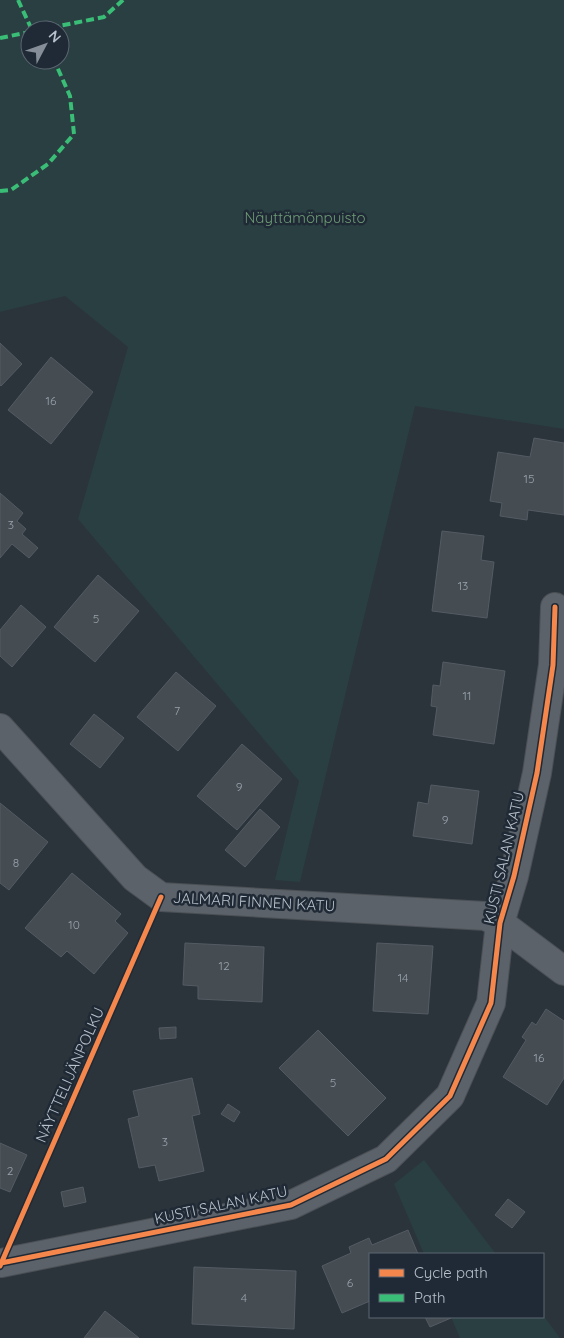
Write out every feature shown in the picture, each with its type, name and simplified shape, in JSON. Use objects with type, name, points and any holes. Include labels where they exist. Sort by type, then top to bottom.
[{"type":"street","name":"KUSTI SALAN KATU","points":[[0,1264],[291,1204],[386,1159],[450,1096],[491,1003],[500,923],[514,876],[537,773],[553,665],[555,607]]},
{"type":"street","name":"JALMARI FINNEN KATU","points":[[0,728],[135,878],[161,897],[485,916],[500,923],[564,971]]},
{"type":"green space","name":"Näyttämönpuisto","points":[[0,0],[564,0],[564,429],[415,406],[300,882],[275,880],[299,781],[78,519],[128,347],[65,296],[0,312]]},
{"type":"green space","points":[[424,1160],[495,1253],[424,1253],[394,1184]]},
{"type":"green space","points":[[544,1316],[560,1338],[460,1338],[451,1318],[544,1318]]},
{"type":"building","points":[[0,343],[22,364],[1,386],[0,385]]},
{"type":"building","points":[[51,357],[93,392],[51,444],[8,410]]},
{"type":"building","points":[[534,438],[564,443],[564,515],[528,510],[527,520],[500,516],[502,503],[490,501],[498,452],[530,457]]},
{"type":"building","points":[[0,493],[23,513],[17,521],[26,529],[22,534],[38,548],[29,558],[12,544],[0,558]]},
{"type":"building","points":[[442,531],[484,536],[481,560],[494,562],[487,618],[432,611]]},
{"type":"building","points":[[98,575],[139,611],[95,662],[54,627]]},
{"type":"building","points":[[21,605],[46,627],[12,667],[0,656],[0,630]]},
{"type":"building","points":[[443,662],[505,671],[494,744],[433,735],[437,707],[431,706],[433,685],[440,686]]},
{"type":"building","points":[[176,672],[216,706],[178,751],[137,717]]},
{"type":"building","points":[[94,714],[124,738],[100,768],[70,744]]},
{"type":"building","points":[[242,744],[282,779],[237,830],[197,796]]},
{"type":"building","points":[[431,785],[479,791],[472,844],[413,836],[418,802],[428,804]]},
{"type":"building","points":[[0,803],[48,842],[9,890],[0,883]]},
{"type":"building","points":[[260,809],[280,827],[245,867],[225,850]]},
{"type":"building","points":[[72,873],[121,914],[115,921],[128,933],[94,974],[67,951],[61,957],[25,928]]},
{"type":"building","points":[[185,943],[264,947],[262,1002],[198,999],[198,986],[183,985]]},
{"type":"building","points":[[377,943],[433,946],[428,1014],[373,1011]]},
{"type":"building","points":[[546,1009],[564,1021],[564,1078],[547,1105],[503,1077],[526,1040],[522,1037],[532,1022],[536,1025]]},
{"type":"building","points":[[176,1027],[176,1038],[160,1039],[159,1028]]},
{"type":"building","points":[[318,1030],[386,1098],[348,1136],[279,1068]]},
{"type":"building","points":[[192,1078],[200,1114],[192,1116],[204,1171],[159,1181],[155,1165],[139,1168],[128,1119],[139,1116],[133,1091]]},
{"type":"building","points":[[228,1104],[240,1112],[234,1122],[221,1114]]},
{"type":"building","points":[[0,1143],[27,1155],[10,1192],[0,1188]]},
{"type":"building","points":[[83,1187],[86,1202],[64,1207],[61,1192]]},
{"type":"building","points":[[508,1199],[525,1212],[512,1228],[495,1215]]},
{"type":"building","points":[[408,1230],[418,1253],[369,1253],[369,1301],[342,1313],[322,1266],[351,1253],[349,1247],[369,1238],[372,1245]]},
{"type":"building","points":[[194,1267],[296,1271],[294,1329],[192,1324]]},
{"type":"building","points":[[105,1311],[139,1338],[84,1338]]},
{"type":"building","points":[[426,1318],[451,1318],[430,1327]]},
{"type":"marked path","points":[[18,0],[27,20]]},
{"type":"marked path","points":[[70,24],[104,17],[123,0]]},
{"type":"marked path","points":[[0,38],[20,34]]},
{"type":"marked path","points":[[0,191],[11,190],[48,164],[74,134],[70,96],[58,70]]},
{"type":"cycle path","points":[[1,1263],[291,1205],[386,1159],[450,1096],[491,1003],[500,923],[514,876],[537,773],[553,665],[555,607]]},
{"type":"cycle path","name":"NÄYTTELIJÄNPOLKU","points":[[0,1266],[161,897]]}]
